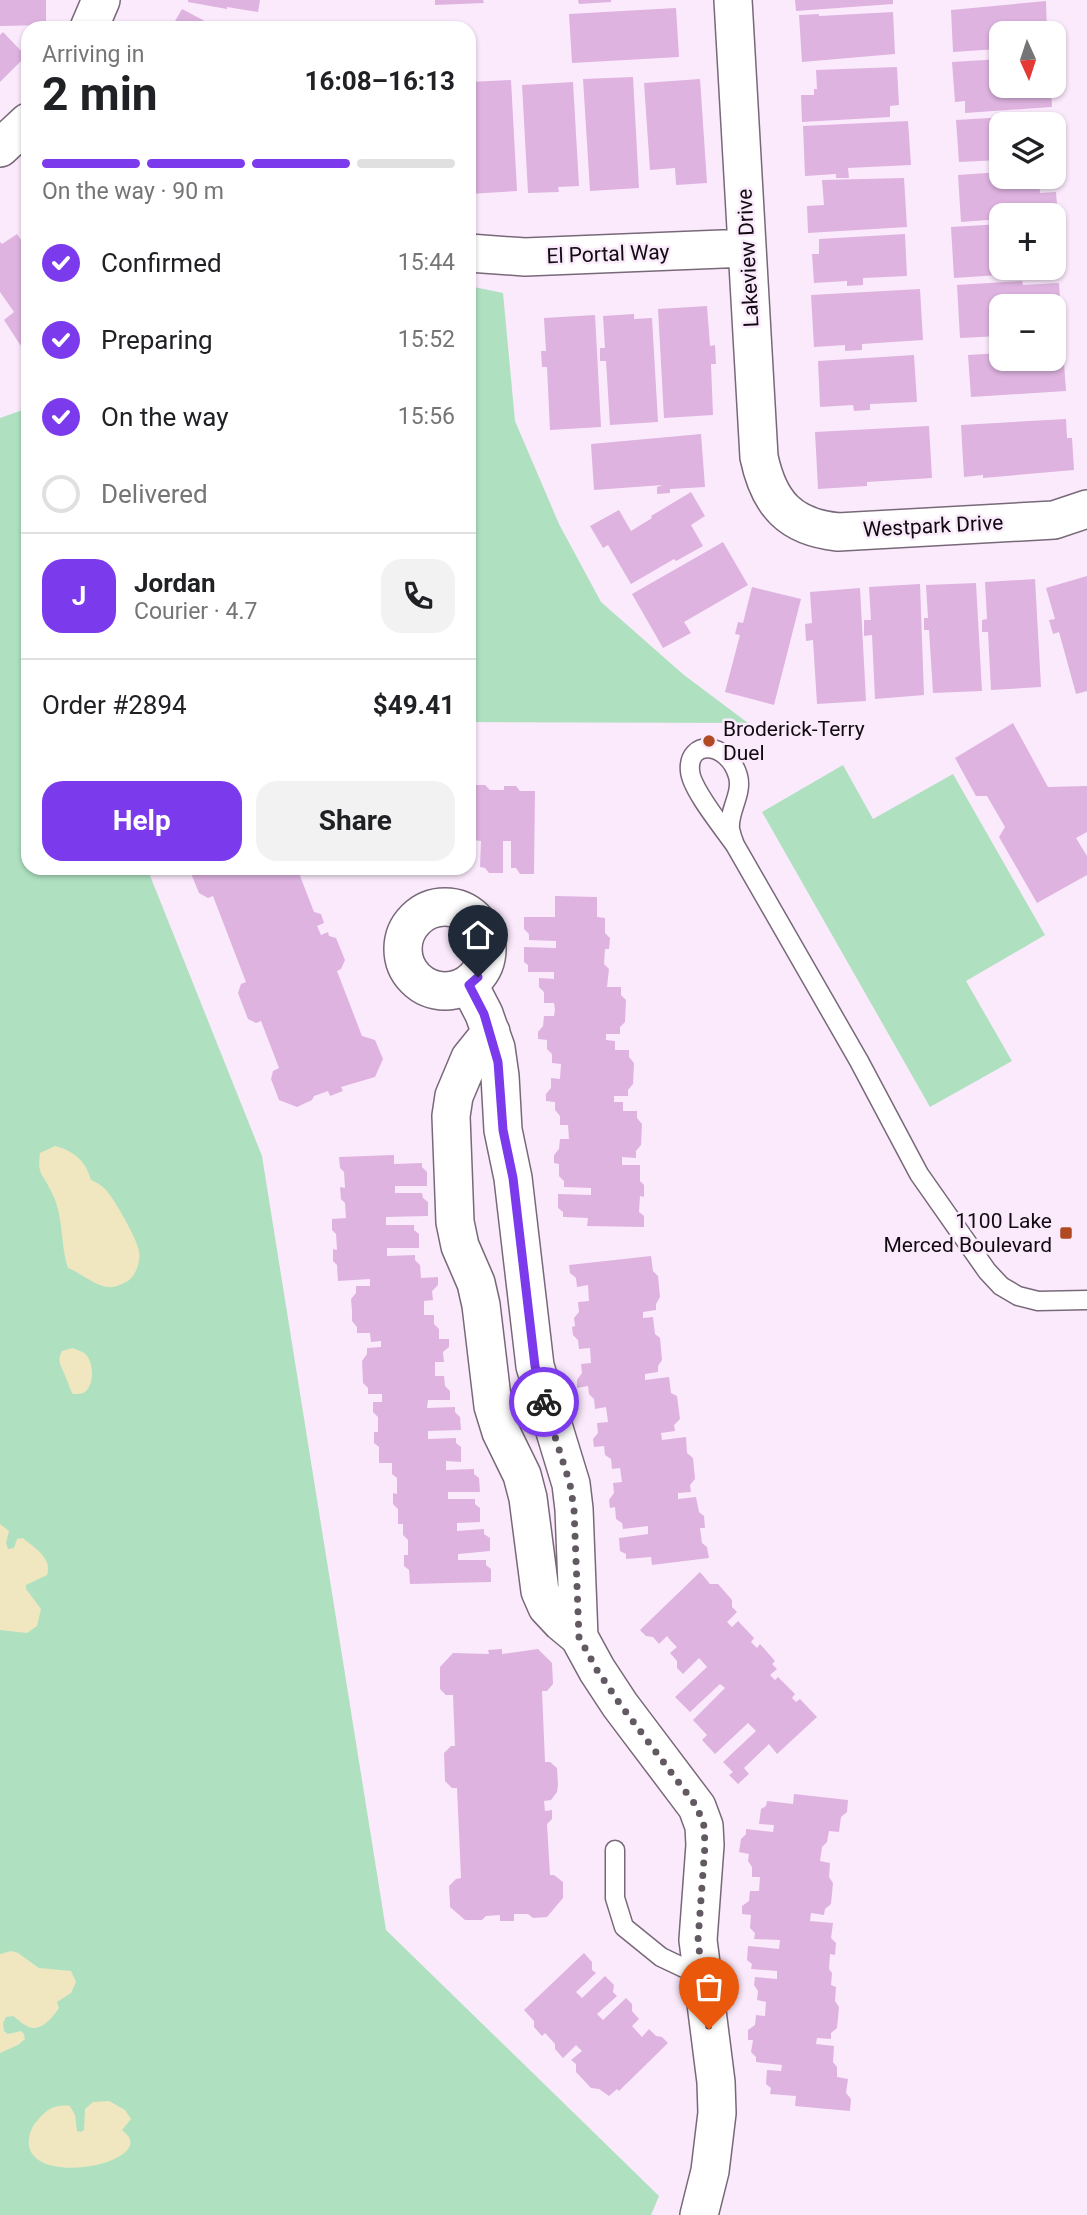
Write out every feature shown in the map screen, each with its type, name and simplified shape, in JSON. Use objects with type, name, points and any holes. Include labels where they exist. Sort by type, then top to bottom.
[{"type":"street","points":[[92,21],[101,0]]},
{"type":"street","name":"Lakeview Drive","points":[[733,0],[759,457],[763,477],[771,495],[783,510]]},
{"type":"street","points":[[0,148],[21,128]]},
{"type":"street","name":"El Portal Way","points":[[476,253],[538,257],[747,248]]},
{"type":"street","name":"Westpark Drive","points":[[783,510],[799,522],[817,529],[838,532],[1055,520],[1087,509]]},
{"type":"street","points":[[469,985],[491,1032],[500,1076],[503,1130],[513,1178],[535,1366],[570,1484],[574,1509],[579,1637]]},
{"type":"street","points":[[491,1032],[470,1058],[454,1096],[451,1116],[455,1222],[460,1246],[476,1283],[481,1305],[493,1406],[501,1433],[522,1475],[528,1498],[540,1591],[547,1607],[579,1637],[620,1704],[697,1807],[704,1826],[705,1845],[698,1919],[717,2113],[710,2171],[699,2215]]},
{"type":"lane","points":[[735,845],[730,829],[739,786],[737,774],[720,750],[709,747],[699,751],[692,759],[689,769],[692,779],[735,845],[859,1061],[919,1174],[987,1271],[1001,1286],[1018,1296],[1038,1301],[1087,1300]]},
{"type":"lane","points":[[615,1850],[615,1898],[624,1927],[661,1957],[702,1976]]},
{"type":"green space","points":[[476,287],[503,293],[515,421],[559,524],[601,602],[684,675],[748,723],[476,722]]},
{"type":"green space","points":[[21,410],[21,875],[150,875],[262,1156],[386,1930],[659,2196],[651,2215],[0,2215],[0,418]]},
{"type":"green space","points":[[843,765],[873,819],[953,774],[1045,935],[966,981],[1012,1061],[930,1107],[762,812]]},
{"type":"sand","points":[[55,1146],[78,1158],[86,1167],[91,1180],[105,1189],[125,1219],[137,1245],[139,1263],[136,1272],[128,1281],[118,1286],[103,1286],[68,1268],[56,1202],[39,1166],[40,1153]]},
{"type":"sand","points":[[73,1348],[87,1356],[91,1366],[90,1384],[81,1394],[73,1394],[60,1362],[62,1351]]},
{"type":"sand","points":[[0,1524],[9,1531],[6,1543],[8,1549],[14,1548],[17,1539],[23,1538],[47,1563],[47,1575],[26,1585],[26,1589],[41,1609],[37,1626],[27,1633],[0,1630]]},
{"type":"sand","points":[[11,1951],[39,1968],[71,1971],[76,1982],[71,1993],[57,2002],[59,2008],[42,2026],[29,2027],[13,2016],[6,2017],[3,2023],[4,2031],[8,2034],[21,2031],[25,2039],[0,2053],[0,1954]]},
{"type":"sand","points":[[109,2101],[125,2110],[131,2119],[122,2130],[129,2137],[129,2147],[121,2156],[87,2167],[68,2168],[50,2165],[36,2158],[29,2146],[30,2136],[35,2123],[48,2110],[70,2106],[75,2115],[77,2131],[81,2132],[84,2130],[85,2109],[93,2102]]},
{"type":"building","points":[[0,0],[46,0],[46,21],[21,21],[21,26],[0,26]]},
{"type":"building","points":[[188,0],[260,0],[258,12],[227,9]]},
{"type":"building","points":[[435,0],[483,0],[484,3],[435,5]]},
{"type":"building","points":[[578,0],[611,0],[611,2],[579,4]]},
{"type":"building","points":[[795,0],[893,0],[893,4],[796,11]]},
{"type":"building","points":[[1046,1],[1047,21],[989,21],[989,50],[953,52],[951,10]]},
{"type":"building","points":[[676,8],[679,57],[572,63],[569,14]]},
{"type":"building","points":[[182,9],[205,21],[175,21]]},
{"type":"building","points":[[893,12],[895,54],[802,62],[799,15]]},
{"type":"building","points":[[3,32],[21,51],[21,61],[0,82],[0,35]]},
{"type":"building","points":[[989,60],[989,98],[1052,98],[1052,107],[965,113],[965,101],[955,102],[952,62]]},
{"type":"building","points":[[897,67],[899,105],[890,106],[890,117],[802,122],[801,95],[814,95],[814,89],[817,89],[816,70]]},
{"type":"building","points":[[633,77],[639,188],[590,191],[583,79]]},
{"type":"building","points":[[700,79],[707,183],[676,185],[675,168],[650,170],[644,83]]},
{"type":"building","points":[[511,80],[517,191],[476,194],[476,82]]},
{"type":"building","points":[[573,82],[579,186],[558,187],[559,192],[528,193],[522,85]]},
{"type":"building","points":[[989,118],[989,161],[959,162],[956,120]]},
{"type":"building","points":[[908,121],[911,165],[848,168],[849,178],[836,178],[836,174],[805,176],[803,126]]},
{"type":"building","points":[[989,173],[989,189],[1040,189],[1040,193],[1056,192],[1057,203],[989,203],[989,220],[961,222],[958,175]]},
{"type":"building","points":[[904,178],[907,227],[808,233],[807,206],[824,205],[822,180]]},
{"type":"building","points":[[989,225],[989,276],[954,278],[951,227]]},
{"type":"building","points":[[17,234],[21,240],[21,346],[4,320],[14,312],[0,292],[0,242],[2,244]]},
{"type":"building","points":[[905,234],[907,276],[863,278],[863,285],[847,286],[847,281],[814,283],[812,254],[819,254],[819,239]]},
{"type":"building","points":[[1022,281],[1023,285],[1059,283],[1060,294],[989,294],[989,337],[960,338],[957,285]]},
{"type":"building","points":[[920,289],[923,340],[862,344],[862,350],[845,351],[845,345],[814,347],[811,295]]},
{"type":"building","points":[[707,306],[710,346],[715,345],[716,364],[711,364],[713,415],[664,418],[658,309]]},
{"type":"building","points":[[634,314],[634,319],[652,318],[658,422],[610,425],[606,361],[600,361],[600,348],[605,348],[603,316]]},
{"type":"building","points":[[595,315],[601,427],[550,430],[547,367],[542,367],[541,351],[546,351],[544,318]]},
{"type":"building","points":[[989,354],[989,371],[1065,371],[1066,391],[971,397],[968,355]]},
{"type":"building","points":[[914,355],[917,402],[870,404],[870,410],[854,411],[853,405],[820,407],[818,361]]},
{"type":"building","points":[[1066,419],[1067,438],[1072,438],[1074,470],[983,478],[983,475],[964,477],[961,425]]},
{"type":"building","points":[[929,426],[932,478],[867,482],[867,486],[818,489],[815,432]]},
{"type":"building","points":[[701,434],[705,487],[670,489],[670,493],[657,494],[657,487],[663,485],[594,490],[591,444]]},
{"type":"building","points":[[691,492],[705,516],[691,525],[703,546],[631,584],[608,545],[603,548],[590,526],[619,510],[631,531]]},
{"type":"building","points":[[723,542],[748,585],[684,622],[691,633],[663,648],[632,594]]},
{"type":"building","points":[[1087,576],[1087,691],[1076,694],[1059,632],[1053,634],[1049,620],[1055,619],[1046,588]]},
{"type":"building","points":[[1035,579],[1041,687],[991,690],[988,632],[982,632],[982,620],[987,619],[985,582]]},
{"type":"building","points":[[976,583],[982,691],[933,693],[929,630],[924,630],[924,618],[928,618],[926,585]]},
{"type":"building","points":[[920,584],[924,695],[875,699],[872,635],[864,636],[864,620],[871,620],[869,587]]},
{"type":"building","points":[[752,587],[801,599],[774,705],[725,692],[740,635],[735,634],[738,622],[743,623]]},
{"type":"building","points":[[860,588],[866,701],[817,704],[813,640],[806,641],[805,624],[812,623],[810,592]]},
{"type":"building","points":[[1013,723],[1048,787],[1087,786],[1087,832],[1076,838],[1087,856],[1087,875],[1037,903],[999,837],[1005,827],[987,796],[976,796],[955,758]]},
{"type":"building","points":[[476,785],[485,785],[490,790],[504,790],[504,786],[516,786],[520,791],[535,791],[534,874],[520,874],[516,868],[511,868],[511,841],[503,841],[503,873],[489,873],[480,867],[481,841],[476,840]]},
{"type":"building","points":[[300,875],[314,912],[321,914],[324,923],[317,926],[321,935],[328,932],[329,936],[336,938],[345,960],[337,971],[362,1036],[375,1040],[383,1059],[375,1077],[341,1087],[343,1091],[330,1096],[328,1091],[314,1096],[312,1100],[297,1107],[279,1100],[271,1079],[273,1071],[279,1068],[261,1021],[256,1023],[248,1019],[238,993],[241,984],[246,982],[213,896],[208,898],[199,893],[192,876]]},
{"type":"building","points":[[555,896],[597,897],[597,917],[605,918],[605,933],[610,938],[609,949],[605,949],[604,964],[609,969],[607,987],[621,987],[621,995],[626,1000],[625,1022],[620,1027],[620,1034],[606,1034],[606,1040],[615,1041],[615,1050],[629,1050],[629,1057],[634,1063],[633,1084],[628,1090],[628,1096],[614,1096],[614,1102],[623,1102],[623,1111],[637,1111],[637,1118],[642,1124],[641,1145],[636,1151],[636,1158],[622,1157],[622,1165],[640,1165],[644,1197],[640,1196],[639,1212],[644,1216],[644,1227],[587,1226],[588,1218],[563,1217],[563,1212],[558,1208],[558,1194],[591,1195],[591,1188],[564,1187],[564,1181],[559,1176],[559,1164],[554,1163],[560,1139],[569,1139],[568,1125],[560,1125],[555,1102],[546,1101],[546,1094],[551,1088],[551,1078],[560,1079],[561,1064],[552,1063],[547,1040],[538,1039],[538,1032],[543,1026],[544,1016],[554,1016],[555,1010],[554,1003],[544,1003],[544,992],[539,987],[539,978],[554,979],[554,972],[528,972],[528,965],[524,962],[524,947],[556,948],[556,941],[529,940],[529,934],[524,929],[524,917],[555,917]]},
{"type":"building","points":[[394,1155],[394,1164],[422,1163],[427,1172],[427,1186],[395,1186],[395,1193],[422,1193],[428,1202],[428,1216],[386,1217],[386,1225],[414,1225],[414,1230],[419,1234],[419,1248],[387,1248],[387,1256],[415,1255],[415,1260],[420,1265],[421,1278],[438,1277],[438,1285],[432,1291],[433,1300],[424,1301],[424,1315],[434,1315],[439,1339],[449,1339],[449,1347],[443,1352],[444,1362],[435,1362],[435,1376],[444,1376],[445,1386],[450,1391],[450,1400],[428,1400],[427,1408],[455,1407],[455,1412],[460,1417],[461,1430],[428,1431],[428,1439],[456,1438],[456,1443],[461,1447],[461,1462],[446,1461],[446,1470],[474,1469],[474,1474],[479,1478],[480,1492],[448,1492],[448,1499],[475,1499],[475,1504],[480,1508],[480,1522],[457,1523],[457,1531],[484,1529],[484,1534],[490,1538],[490,1551],[458,1554],[458,1560],[486,1560],[486,1565],[491,1569],[491,1582],[410,1584],[409,1570],[404,1566],[404,1555],[408,1555],[408,1540],[403,1535],[403,1524],[398,1524],[398,1509],[393,1504],[393,1493],[397,1494],[397,1478],[392,1474],[392,1463],[379,1463],[379,1447],[374,1443],[374,1432],[378,1432],[378,1417],[373,1412],[373,1402],[382,1402],[382,1394],[368,1394],[368,1388],[363,1383],[362,1361],[367,1354],[367,1348],[381,1347],[381,1341],[371,1342],[370,1333],[357,1333],[357,1327],[352,1321],[351,1299],[356,1293],[356,1286],[370,1286],[370,1279],[338,1281],[337,1265],[333,1261],[333,1249],[337,1250],[332,1219],[346,1218],[340,1187],[345,1188],[344,1172],[340,1168],[339,1157]]},
{"type":"building","points":[[651,1256],[653,1271],[658,1276],[660,1297],[656,1310],[643,1312],[643,1318],[653,1317],[655,1334],[660,1338],[662,1360],[658,1372],[645,1374],[645,1380],[669,1377],[671,1393],[677,1396],[680,1419],[674,1425],[675,1431],[661,1433],[662,1440],[686,1437],[687,1453],[693,1458],[695,1479],[690,1485],[691,1492],[678,1493],[678,1499],[696,1497],[699,1512],[704,1516],[705,1528],[700,1528],[702,1543],[707,1547],[709,1558],[652,1565],[651,1557],[626,1559],[626,1554],[620,1551],[619,1538],[648,1534],[648,1526],[623,1529],[622,1523],[616,1519],[615,1507],[610,1508],[609,1500],[614,1493],[613,1483],[622,1482],[620,1468],[612,1469],[611,1459],[605,1455],[604,1446],[594,1447],[593,1439],[598,1433],[597,1423],[608,1422],[606,1407],[595,1409],[588,1386],[577,1388],[577,1380],[582,1373],[581,1364],[591,1363],[590,1348],[579,1349],[572,1327],[575,1326],[574,1318],[579,1312],[578,1302],[589,1301],[588,1285],[577,1287],[576,1278],[570,1273],[569,1265]]},
{"type":"building","points":[[700,1572],[710,1584],[718,1584],[732,1600],[732,1607],[737,1612],[727,1622],[732,1627],[738,1621],[754,1638],[751,1642],[757,1648],[760,1644],[775,1661],[772,1664],[777,1669],[770,1675],[775,1680],[778,1677],[795,1694],[792,1698],[796,1702],[800,1699],[817,1717],[777,1754],[769,1744],[744,1768],[749,1774],[738,1784],[729,1775],[733,1772],[723,1762],[756,1731],[748,1723],[715,1754],[702,1740],[707,1735],[693,1720],[725,1688],[720,1684],[690,1712],[675,1697],[707,1667],[699,1658],[683,1674],[670,1653],[677,1647],[667,1636],[659,1644],[640,1630]]},
{"type":"building","points":[[502,1649],[502,1654],[538,1649],[552,1663],[553,1684],[547,1691],[542,1691],[545,1762],[550,1762],[557,1768],[558,1785],[551,1800],[544,1801],[545,1811],[552,1810],[552,1819],[547,1824],[550,1875],[563,1882],[563,1898],[547,1917],[533,1918],[528,1914],[514,1914],[514,1921],[500,1921],[500,1915],[486,1916],[482,1920],[465,1920],[450,1907],[449,1886],[461,1878],[457,1788],[452,1788],[445,1781],[444,1753],[451,1746],[455,1746],[453,1695],[446,1695],[440,1689],[440,1667],[453,1653],[489,1654],[488,1650]]},
{"type":"building","points":[[794,1794],[848,1800],[847,1812],[841,1817],[839,1832],[829,1831],[827,1842],[822,1847],[820,1861],[830,1863],[829,1877],[833,1883],[831,1904],[825,1909],[824,1915],[811,1913],[810,1921],[833,1923],[831,1938],[836,1943],[835,1955],[830,1954],[829,1969],[832,1973],[831,1985],[836,1987],[835,2001],[839,2007],[837,2028],[831,2033],[831,2039],[817,2038],[816,2044],[834,2046],[833,2062],[837,2067],[837,2077],[848,2079],[846,2093],[851,2099],[850,2111],[795,2106],[796,2096],[770,2094],[771,2088],[766,2084],[767,2070],[781,2071],[782,2065],[756,2062],[756,2057],[751,2052],[753,2040],[748,2040],[748,2030],[755,2025],[756,2015],[765,2016],[766,2002],[757,2000],[755,1977],[777,1979],[777,1971],[751,1969],[752,1964],[747,1960],[748,1946],[779,1949],[780,1940],[754,1939],[755,1933],[750,1928],[751,1915],[742,1914],[742,1906],[749,1901],[750,1891],[759,1891],[760,1877],[752,1877],[749,1854],[739,1852],[741,1839],[746,1834],[746,1829],[773,1832],[774,1825],[759,1824],[761,1809],[766,1806],[767,1801],[793,1804]]},
{"type":"building","points":[[584,1953],[592,1962],[592,1970],[596,1973],[576,1992],[582,1998],[605,1976],[614,1985],[613,1992],[617,1996],[597,2014],[603,2020],[626,1998],[639,2019],[632,2026],[642,2037],[649,2029],[668,2043],[619,2091],[617,2089],[609,2096],[599,2089],[591,2088],[576,2072],[576,2064],[571,2060],[582,2051],[576,2045],[563,2058],[545,2033],[542,2036],[534,2027],[534,2021],[524,2010]]},
{"type":"way so far","points":[[544,1402],[563,1458],[574,1509],[579,1637],[620,1704],[697,1807],[704,1826],[698,1940],[709,2029]]},
{"type":"place","name":"Broderick-Terry Duel","points":[[709,741]]},
{"type":"place","name":"1100 Lake Merced Boulevard","points":[[1066,1233]]},
{"type":"route","points":[[478,977],[469,985],[484,1014],[496,1048],[503,1130],[513,1178],[535,1366],[544,1402]]}]
